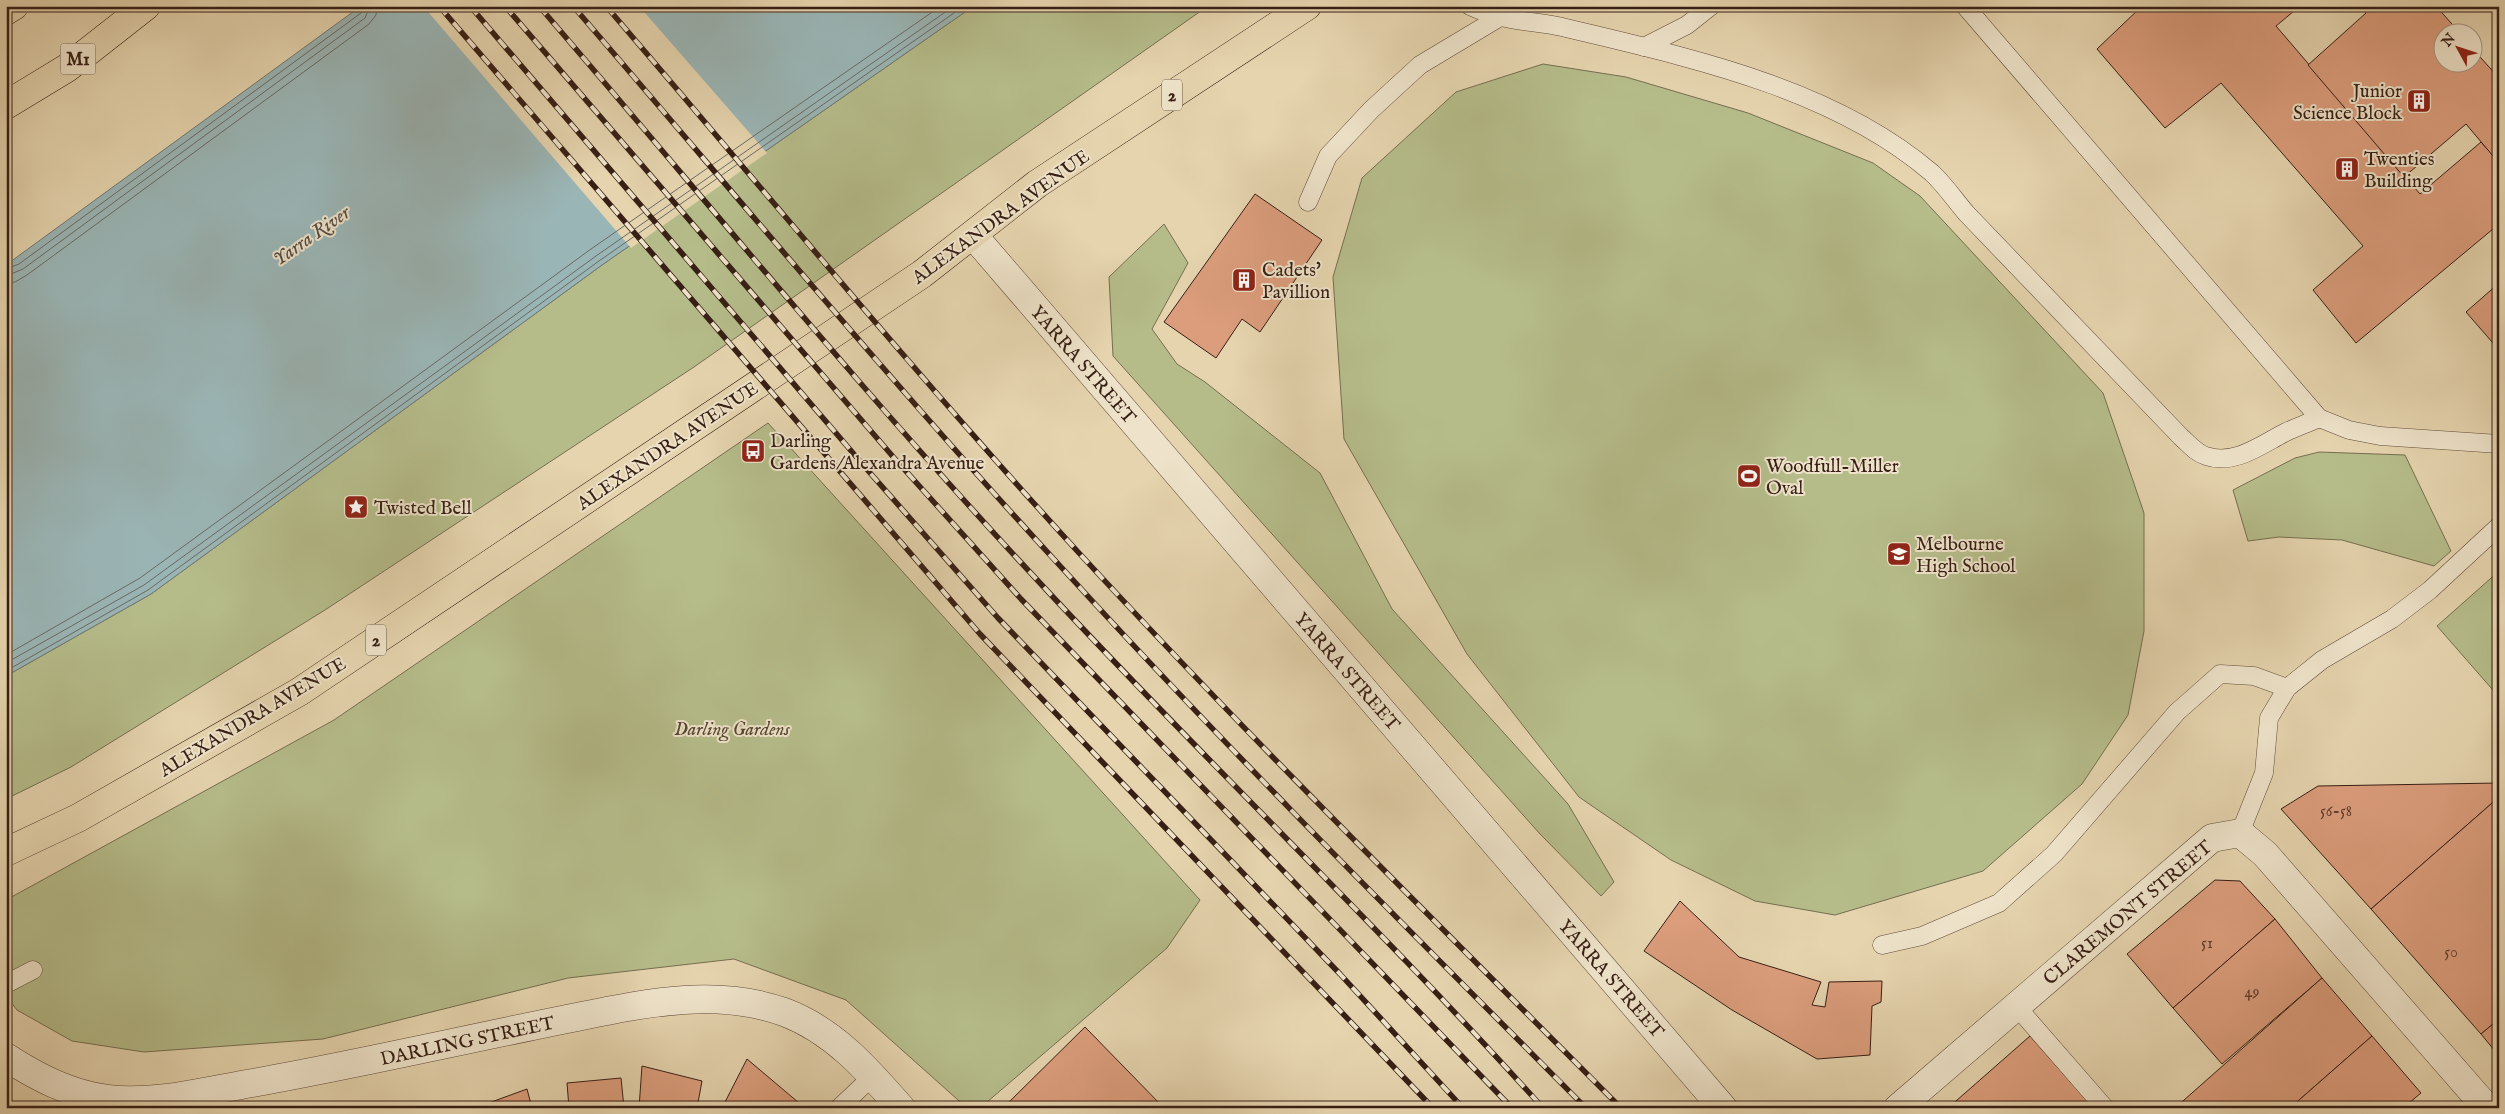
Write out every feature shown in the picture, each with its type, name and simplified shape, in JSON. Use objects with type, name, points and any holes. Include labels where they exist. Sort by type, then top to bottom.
[{"type":"main road","points":[[6,11],[14,6]]},
{"type":"main road","name":"M1","points":[[6,105],[67,68],[146,6]]},
{"type":"main road","name":"ALEXANDRA AVENUE","points":[[6,852],[78,818],[299,692],[922,274],[1037,184],[1307,6]]},
{"type":"street","name":"YARRA STREET","points":[[973,235],[1723,1108]]},
{"type":"street","name":"CLAREMONT STREET","points":[[1898,1108],[2212,838],[2240,833]]},
{"type":"street","points":[[2240,833],[2265,854],[2487,1108]]},
{"type":"street","name":"DARLING STREET","points":[[6,1057],[49,1082],[73,1092],[105,1099],[128,1101],[159,1099],[299,1074],[637,1005],[704,998],[735,1001],[784,1012],[815,1027],[849,1051],[901,1108]]},
{"type":"lane","points":[[1470,6],[1500,17],[1549,24],[1644,47],[1768,83],[1830,109],[1890,142],[1933,174],[1966,214],[2198,452],[2207,457],[2228,458],[2250,453],[2285,433],[2319,418]]},
{"type":"lane","points":[[1644,47],[1687,25],[1711,6]]},
{"type":"lane","points":[[1965,6],[2319,418],[2349,430],[2380,436],[2499,444]]},
{"type":"lane","points":[[1308,202],[1328,156],[1371,110],[1420,65],[1500,17]]},
{"type":"lane","points":[[2240,833],[2264,773],[2269,718],[2287,688],[2322,660],[2392,619],[2423,596],[2499,526]]},
{"type":"lane","points":[[1882,945],[1922,936],[1999,903],[2054,854],[2177,712],[2220,674],[2254,676],[2287,688]]},
{"type":"lane","points":[[6,984],[33,970]]},
{"type":"lane","points":[[2016,1007],[2105,1108]]},
{"type":"lane","points":[[839,1108],[873,1076]]},
{"type":"green space","points":[[970,6],[1208,6],[694,367],[325,610],[71,767],[6,799],[6,676],[151,594],[602,265],[965,12]]},
{"type":"green space","name":"Woodfull-Miller Oval","points":[[1543,64],[1626,77],[1748,113],[1873,163],[1920,196],[2103,393],[2144,513],[2144,631],[2128,715],[2082,784],[1983,871],[1835,915],[1755,901],[1671,860],[1579,797],[1467,654],[1344,439],[1333,277],[1362,178],[1456,92]]},
{"type":"green space","points":[[1164,224],[1188,263],[1152,329],[1177,364],[1205,382],[1320,473],[1392,609],[1568,804],[1614,882],[1601,896],[1540,834],[1113,356],[1109,277]]},
{"type":"green space","name":"Darling Gardens","points":[[768,423],[1200,900],[1167,948],[980,1108],[967,1108],[846,1000],[734,959],[568,978],[323,1039],[144,1052],[72,1041],[17,1010],[6,996],[6,900],[334,720]]},
{"type":"green space","points":[[2319,452],[2405,455],[2451,551],[2434,566],[2342,540],[2279,537],[2248,541],[2233,490],[2295,458]]},
{"type":"green space","points":[[2499,571],[2499,697],[2437,626]]},
{"type":"water","name":"Yarra River","points":[[361,6],[970,6],[965,12],[602,265],[151,594],[6,676],[6,265]]},
{"type":"pier","points":[[423,6],[639,6],[767,153],[631,248]]},
{"type":"building","name":"Twenties Building","points":[[2142,6],[2300,6],[2276,26],[2420,194],[2481,142],[2499,162],[2499,224],[2356,343],[2313,290],[2363,246],[2221,83],[2165,128],[2097,49]]},
{"type":"building","name":"Junior Science Block","points":[[2360,6],[2436,6],[2450,22],[2432,22],[2432,72],[2482,72],[2482,59],[2499,78],[2499,151],[2493,156],[2466,124],[2404,177],[2308,65],[2366,13]]},
{"type":"building","name":"Cadets' Pavillion","points":[[1255,194],[1322,240],[1260,332],[1242,319],[1216,358],[1164,322]]},
{"type":"building","points":[[2499,283],[2499,350],[2466,312]]},
{"type":"building","points":[[2499,783],[2499,797],[2371,909],[2281,809],[2318,786]]},
{"type":"building","points":[[2499,797],[2499,1019],[2481,1034],[2371,909]]},
{"type":"building","points":[[2215,880],[2240,881],[2275,919],[2173,1008],[2127,954]]},
{"type":"building","points":[[1680,901],[1739,957],[1821,982],[1812,1005],[1825,1007],[1829,982],[1882,981],[1881,1002],[1872,1006],[1870,1055],[1817,1059],[1732,1010],[1644,951]]},
{"type":"building","points":[[2275,919],[2322,978],[2222,1064],[2173,1008]]},
{"type":"building","points":[[2322,978],[2372,1036],[2290,1108],[2175,1108]]},
{"type":"building","points":[[2499,1019],[2499,1056],[2481,1034]]},
{"type":"building","points":[[1085,1027],[1164,1108],[1013,1108],[1008,1103]]},
{"type":"building","points":[[2030,1036],[2093,1107],[1948,1108]]},
{"type":"building","points":[[2372,1036],[2421,1093],[2403,1108],[2290,1108]]},
{"type":"building","points":[[747,1059],[805,1108],[722,1108]]},
{"type":"building","points":[[642,1066],[702,1081],[697,1108],[639,1108]]},
{"type":"building","points":[[621,1078],[624,1108],[569,1108],[567,1083]]},
{"type":"building","points":[[527,1089],[532,1108],[475,1108]]},
{"type":"railway","points":[[439,6],[980,634],[1433,1108]]},
{"type":"railway","points":[[470,6],[871,474],[998,618],[1340,974],[1463,1108]]},
{"type":"railway","points":[[505,6],[895,459],[1021,599],[1512,1108]]},
{"type":"railway","points":[[539,6],[786,297],[975,513],[1165,715],[1419,975],[1543,1108]]},
{"type":"railway","points":[[573,6],[876,360],[1062,568],[1255,773],[1586,1108]]},
{"type":"railway","points":[[606,6],[899,350],[1079,553],[1279,764],[1621,1108]]},
{"type":"place","name":"Junior Science Block","points":[[2419,101]]},
{"type":"place","name":"Twenties Building","points":[[2347,169]]},
{"type":"place","name":"Cadets' Pavillion","points":[[1244,280]]},
{"type":"place","name":"Darling Gardens/Alexandra Avenue","points":[[753,451]]},
{"type":"place","name":"Woodfull-Miller Oval","points":[[1749,476]]},
{"type":"place","name":"Twisted Bell","points":[[356,507]]},
{"type":"place","name":"Melbourne High School","points":[[1899,554]]}]
